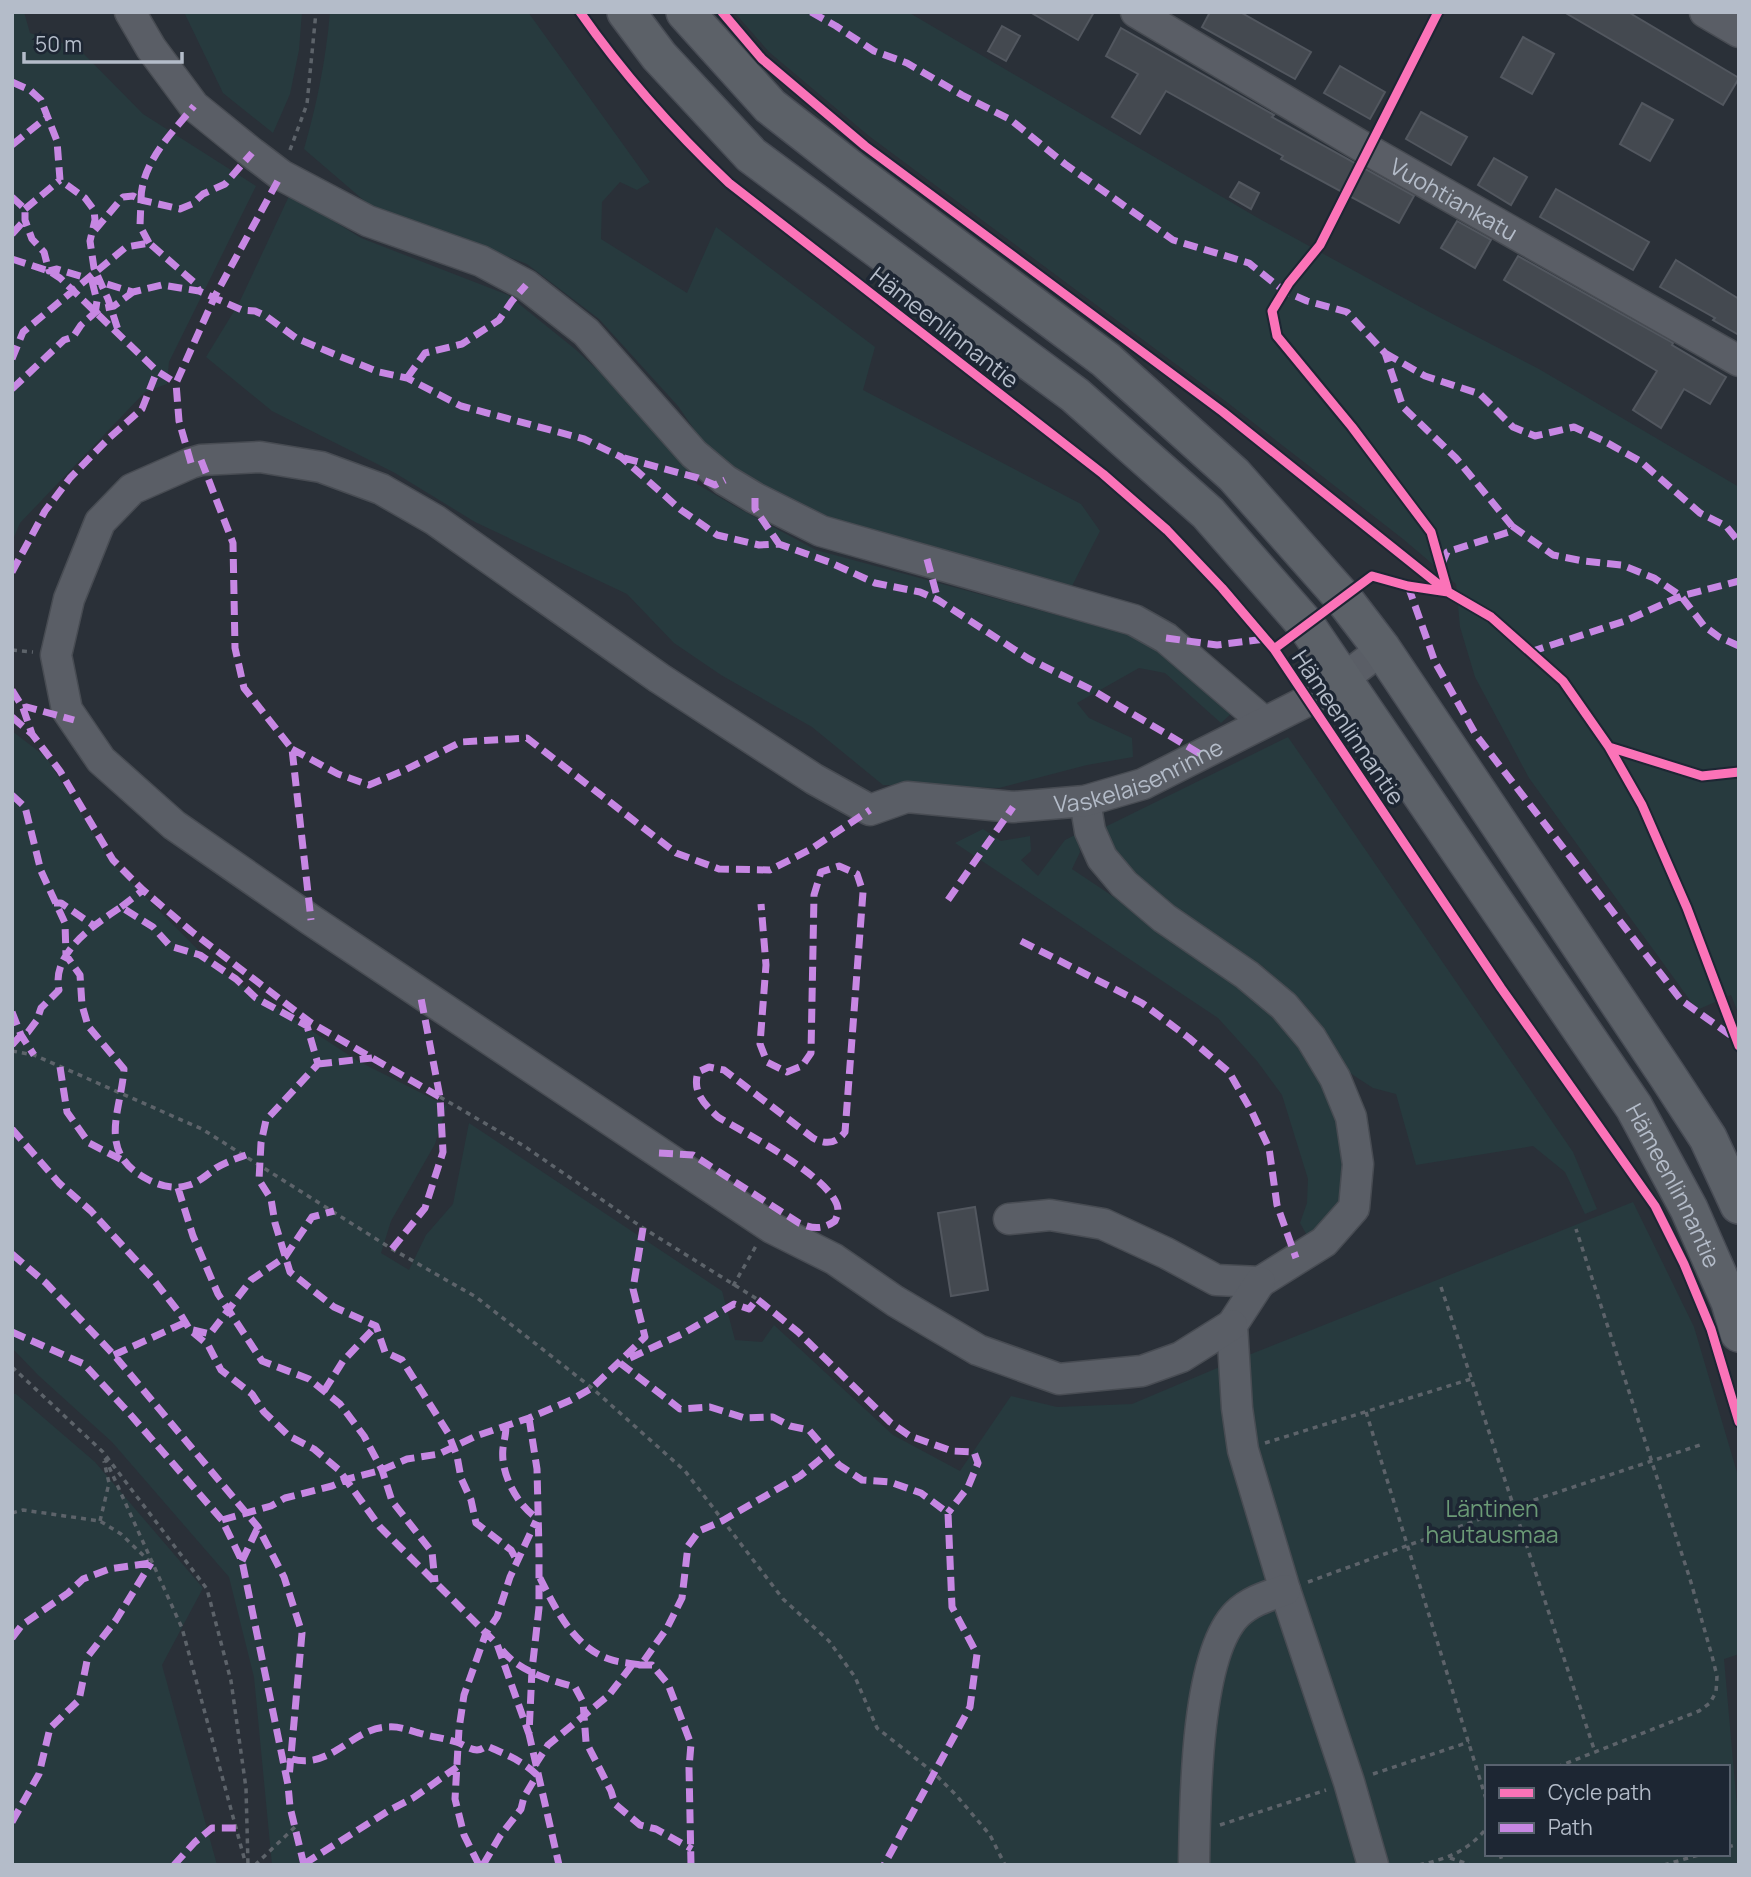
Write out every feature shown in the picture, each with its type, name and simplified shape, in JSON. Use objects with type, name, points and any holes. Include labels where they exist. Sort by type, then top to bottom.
[{"type":"main road","name":"Hämeenlinnantie","points":[[626,12],[659,56],[751,155],[1075,396],[1208,513],[1306,625],[1634,1107],[1689,1209],[1730,1302],[1739,1333]]},
{"type":"main road","name":"Hämeenlinnantie","points":[[685,12],[770,106],[1106,360],[1234,475],[1343,598],[1382,649],[1708,1138],[1739,1205]]},
{"type":"street","points":[[130,12],[151,48],[194,106],[281,174],[368,221],[481,261],[526,285],[586,332],[694,454],[725,480],[821,531],[1134,620],[1166,638],[1264,722]]},
{"type":"street","name":"Vuohtiankatu","points":[[1136,12],[1368,150],[1739,361]]},
{"type":"street","points":[[1705,12],[1739,32]]},
{"type":"street","name":"Vaskelaisenrinne","points":[[752,1215],[311,920],[186,833],[101,760],[67,710],[56,655],[69,599],[100,522],[132,489],[201,460],[260,457],[321,467],[382,489],[435,520],[659,678],[814,779],[870,810],[907,797],[1013,807],[1084,801],[1143,784],[1309,700],[1342,680],[1382,649]]},
{"type":"street","points":[[752,1215],[834,1259],[895,1301],[978,1350],[1059,1379],[1142,1371],[1181,1357],[1232,1325],[1260,1282],[1324,1242],[1354,1208],[1358,1164],[1351,1118],[1335,1078],[1311,1038],[1284,1006],[1247,975],[1164,918],[1125,884],[1102,858],[1090,831],[1084,801]]},
{"type":"street","points":[[1009,1219],[1050,1215],[1103,1224],[1216,1280],[1260,1282]]},
{"type":"street","points":[[1232,1325],[1237,1408],[1243,1450],[1373,1865]]},
{"type":"street","points":[[1195,1865],[1196,1793],[1206,1696],[1214,1655],[1226,1629],[1238,1613],[1251,1603],[1285,1590]]},
{"type":"path","points":[[281,174],[307,104],[316,12]]},
{"type":"path","points":[[12,1051],[34,1055],[202,1129],[392,1249],[476,1297],[592,1388],[685,1471],[783,1599],[829,1641],[855,1677],[877,1728],[933,1772],[956,1795],[990,1835],[1005,1865]]},
{"type":"path","points":[[439,1097],[524,1146],[643,1228],[757,1299]]},
{"type":"path","points":[[733,1286],[756,1250],[752,1215]]},
{"type":"path","points":[[1562,1765],[1699,1712],[1710,1703],[1716,1692],[1717,1676],[1652,1461],[1576,1229]]},
{"type":"path","points":[[1441,1287],[1595,1752]]},
{"type":"path","points":[[12,1367],[103,1452],[207,1589],[231,1681],[246,1788],[247,1865]]},
{"type":"path","points":[[1243,1450],[1471,1379]]},
{"type":"path","points":[[1366,1412],[1485,1791]]},
{"type":"path","points":[[1285,1590],[1514,1507],[1700,1445]]},
{"type":"path","points":[[100,1521],[107,1499],[108,1483],[103,1452]]},
{"type":"path","points":[[103,1452],[182,1628],[247,1865]]},
{"type":"path","points":[[12,1513],[23,1510],[100,1521],[121,1534],[151,1563]]},
{"type":"path","points":[[255,1865],[295,1827]]},
{"type":"path","points":[[1419,1865],[1450,1858],[1471,1844],[1485,1830]]},
{"type":"path","points":[[1664,1865],[1695,1856]]},
{"type":"path","points":[[1450,1858],[1471,1865]]},
{"type":"green space","points":[[12,12],[24,12],[30,33],[78,48],[143,114],[256,186],[169,362],[167,384],[145,392],[20,523],[12,542]]},
{"type":"green space","points":[[184,12],[302,12],[299,50],[290,94],[273,133],[223,93]]},
{"type":"green space","points":[[330,12],[528,12],[650,182],[637,190],[620,182],[602,202],[601,239],[687,293],[716,227],[875,347],[863,390],[1081,504],[1100,531],[1072,586],[823,518],[718,464],[678,406],[599,319],[527,264],[368,204],[304,149],[320,81]]},
{"type":"green space","points":[[734,12],[908,12],[1258,218],[1539,369],[1739,487],[1739,1015],[1731,995],[1697,1010],[1529,778],[1475,677],[1460,627],[1456,584],[1403,539],[1228,403],[869,136],[769,52]]},
{"type":"green space","points":[[290,194],[361,238],[508,295],[575,349],[658,426],[697,484],[738,508],[816,550],[1146,639],[1233,712],[1221,723],[1165,673],[1139,668],[1077,703],[1089,718],[1132,738],[1133,757],[1087,765],[999,788],[883,785],[812,727],[721,675],[674,643],[627,594],[475,522],[395,473],[272,411],[206,357],[239,303]]},
{"type":"green space","name":"Läntinen hautausmaa","points":[[12,731],[46,757],[111,862],[217,969],[358,1061],[447,1106],[435,1144],[391,1221],[381,1253],[409,1270],[426,1235],[453,1204],[469,1123],[722,1291],[735,1340],[762,1342],[774,1325],[893,1435],[960,1471],[1011,1396],[1057,1407],[1132,1404],[1633,1202],[1694,1327],[1739,1479],[1739,1654],[1724,1659],[1739,1829],[1739,1865],[272,1865],[254,1677],[229,1577],[112,1442],[12,1348]]},
{"type":"green space","points":[[1288,737],[1573,1152],[1597,1209],[1585,1214],[1565,1172],[1533,1146],[1416,1165],[1396,1094],[1373,1088],[1347,1071],[1304,1004],[1262,966],[1139,884],[1107,847],[1103,828]]},
{"type":"green space","points":[[983,829],[1001,841],[1030,836],[1031,851],[1021,860],[1038,876],[1065,840],[1077,834],[1080,852],[1072,869],[1247,986],[1297,1028],[1345,1126],[1349,1198],[1309,1239],[1300,1223],[1307,1203],[1308,1179],[1282,1095],[1257,1061],[1218,1018],[955,843]]},
{"type":"green space","points":[[12,1394],[16,1394],[95,1462],[203,1588],[162,1665],[217,1865],[12,1865]]},
{"type":"building","points":[[1030,12],[1094,12],[1078,40]]},
{"type":"building","points":[[1210,12],[1240,12],[1311,52],[1295,79],[1202,27]]},
{"type":"building","points":[[1564,12],[1628,12],[1739,78],[1723,105]]},
{"type":"building","points":[[1002,26],[1020,36],[1006,61],[988,51]]},
{"type":"building","points":[[1121,28],[1414,196],[1399,223],[1281,159],[1283,156],[1166,91],[1140,134],[1112,117],[1138,74],[1106,56]]},
{"type":"building","points":[[1523,37],[1554,54],[1532,94],[1501,77]]},
{"type":"building","points":[[1340,66],[1385,92],[1370,119],[1324,93]]},
{"type":"building","points":[[1642,103],[1673,120],[1650,161],[1620,144]]},
{"type":"building","points":[[1421,112],[1467,137],[1451,165],[1406,139]]},
{"type":"building","points":[[1494,158],[1527,177],[1511,205],[1478,185]]},
{"type":"building","points":[[1239,182],[1259,193],[1251,209],[1230,197]]},
{"type":"building","points":[[1556,189],[1649,242],[1633,270],[1540,217]]},
{"type":"building","points":[[1457,221],[1491,240],[1475,268],[1441,248]]},
{"type":"building","points":[[1518,256],[1673,343],[1672,345],[1726,377],[1710,404],[1684,389],[1661,428],[1633,410],[1657,371],[1504,280]]},
{"type":"building","points":[[1676,260],[1739,299],[1739,335],[1660,287]]},
{"type":"building","points":[[975,1207],[988,1290],[951,1296],[938,1213]]},
{"type":"marked path","points":[[811,12],[874,51],[907,63],[1011,120],[1065,164],[1173,240],[1249,263],[1284,291],[1307,301],[1347,312],[1385,353],[1403,407],[1456,458],[1512,526],[1509,532],[1447,552],[1442,564]]},
{"type":"marked path","points":[[12,82],[30,90],[41,100],[57,141],[60,180],[85,198],[94,210],[95,220],[90,241],[94,268],[120,336]]},
{"type":"marked path","points":[[95,230],[123,197],[133,196],[141,200],[142,186],[152,161],[194,106]]},
{"type":"marked path","points":[[12,145],[47,117]]},
{"type":"marked path","points":[[149,243],[140,226],[141,200],[180,209],[192,204],[203,194],[225,184],[252,153]]},
{"type":"marked path","points":[[191,463],[179,421],[176,383],[215,296],[281,175]]},
{"type":"marked path","points":[[25,209],[60,180]]},
{"type":"marked path","points":[[12,197],[25,209],[25,220],[32,239],[44,252],[49,271],[57,269],[133,292],[162,285],[199,291],[242,310],[255,311],[296,338],[379,372],[407,378],[461,406],[584,439],[621,457],[681,510],[717,535],[759,545],[779,544],[829,562],[875,583],[920,592],[938,600],[1029,659],[1094,691],[1202,755]]},
{"type":"marked path","points":[[12,234],[25,220]]},
{"type":"marked path","points":[[12,359],[23,332],[126,247],[149,243],[196,284],[199,291]]},
{"type":"marked path","points":[[12,259],[49,271],[60,278],[157,371],[176,383]]},
{"type":"marked path","points":[[92,281],[97,301],[95,314]]},
{"type":"marked path","points":[[407,378],[425,353],[462,344],[499,320],[526,285]]},
{"type":"marked path","points":[[12,389],[64,340],[73,337],[81,325],[99,309],[114,306],[133,292]]},
{"type":"marked path","points":[[1385,353],[1425,376],[1480,394],[1513,427],[1535,436],[1574,427],[1604,441],[1640,461],[1700,513],[1726,526],[1739,542]]},
{"type":"marked path","points":[[12,572],[45,511],[70,478],[142,409],[157,371]]},
{"type":"marked path","points":[[624,458],[715,485],[725,480]]},
{"type":"marked path","points":[[201,460],[233,543],[235,648],[244,688],[292,749],[311,920]]},
{"type":"marked path","points":[[755,498],[755,509],[779,544]]},
{"type":"marked path","points":[[1512,526],[1553,555],[1622,565],[1654,578],[1681,596],[1704,626],[1719,637],[1739,646]]},
{"type":"marked path","points":[[927,559],[938,600]]},
{"type":"marked path","points":[[1530,652],[1625,621],[1681,596],[1739,581]]},
{"type":"marked path","points":[[1408,586],[1435,662],[1476,735],[1681,1000],[1733,1037]]},
{"type":"marked path","points":[[1166,638],[1217,645],[1265,639]]},
{"type":"marked path","points":[[12,690],[23,708],[32,734]]},
{"type":"marked path","points":[[23,708],[74,720]]},
{"type":"marked path","points":[[12,717],[32,734],[60,771],[113,860],[143,890],[191,931],[310,1022],[440,1097]]},
{"type":"marked path","points":[[292,749],[338,774],[369,785],[461,742],[527,738],[676,853],[719,869],[770,870],[811,849],[870,810]]},
{"type":"marked path","points":[[12,795],[25,807],[41,871],[65,923],[66,955],[80,975],[82,1005],[88,1026],[124,1069],[115,1130],[121,1156],[131,1168],[147,1179],[178,1187],[193,1184],[220,1166],[246,1155]]},
{"type":"marked path","points":[[948,900],[1013,807]]},
{"type":"marked path","points":[[659,1153],[693,1155],[804,1225],[822,1227],[835,1221],[838,1211],[834,1199],[823,1186],[788,1158],[718,1117],[698,1092],[698,1072],[709,1067],[724,1070],[813,1138],[830,1142],[845,1132],[863,892],[857,874],[839,866],[821,872],[814,895],[811,1053],[802,1066],[787,1072],[767,1062],[760,1044],[766,965],[761,904]]},
{"type":"marked path","points":[[121,907],[143,890]]},
{"type":"marked path","points":[[54,903],[61,903],[93,925]]},
{"type":"marked path","points":[[12,1045],[28,1032],[37,1020],[41,1008],[59,990],[58,977],[68,952],[87,931],[121,907],[153,927],[170,946],[200,955],[236,979],[256,998],[307,1026],[318,1064],[266,1120],[261,1143],[259,1180],[271,1199],[275,1223],[290,1272],[334,1307],[376,1326],[385,1352],[402,1360],[448,1433],[476,1523],[511,1550],[517,1561]]},
{"type":"marked path","points":[[1021,941],[1142,1003],[1229,1072],[1269,1148],[1277,1205],[1296,1258]]},
{"type":"marked path","points":[[392,1249],[425,1208],[443,1152],[440,1097],[420,993]]},
{"type":"marked path","points":[[12,1012],[21,1035],[34,1055]]},
{"type":"marked path","points":[[318,1064],[372,1058]]},
{"type":"marked path","points":[[60,1067],[67,1112],[89,1143],[122,1160]]},
{"type":"marked path","points":[[12,1129],[59,1183],[91,1211],[153,1279],[190,1330],[208,1345],[221,1370],[252,1394],[264,1412],[289,1436],[314,1449],[339,1470],[380,1527],[497,1644],[529,1734]]},
{"type":"marked path","points":[[178,1188],[193,1236],[218,1294],[262,1361],[309,1379],[340,1404],[364,1436],[382,1470],[392,1501],[432,1552],[435,1582]]},
{"type":"marked path","points":[[193,1330],[210,1334],[251,1280],[285,1257],[312,1217],[334,1211]]},
{"type":"marked path","points":[[222,1520],[271,1506],[285,1498],[382,1470],[407,1459],[439,1454],[476,1436],[571,1400],[592,1388],[645,1337],[633,1289],[643,1228]]},
{"type":"marked path","points":[[12,1254],[46,1283],[114,1355],[258,1527],[284,1577],[302,1633],[289,1778]]},
{"type":"marked path","points":[[630,1358],[684,1333],[734,1304],[749,1309],[757,1299],[798,1332],[890,1422],[910,1436],[952,1451],[974,1452],[978,1463],[968,1487],[948,1513]]},
{"type":"marked path","points":[[114,1355],[186,1322]]},
{"type":"marked path","points":[[324,1391],[343,1361],[376,1326]]},
{"type":"marked path","points":[[12,1332],[84,1364],[222,1520],[242,1561],[288,1785],[290,1807],[304,1865]]},
{"type":"marked path","points":[[620,1363],[680,1409],[710,1407],[745,1418],[773,1417],[790,1426],[809,1430],[839,1465],[862,1480],[890,1482],[921,1493],[948,1513],[952,1607],[977,1654],[970,1707],[884,1865]]},
{"type":"marked path","points":[[529,1418],[537,1469],[539,1550],[539,1608],[529,1734],[559,1865]]},
{"type":"marked path","points":[[506,1426],[503,1458],[507,1478],[517,1497],[537,1518]]},
{"type":"marked path","points":[[540,1578],[567,1626],[586,1646],[609,1659],[641,1665],[667,1628],[682,1598],[688,1546],[699,1531],[722,1521],[800,1476],[829,1452]]},
{"type":"marked path","points":[[479,1865],[464,1835],[455,1799],[464,1695],[486,1633],[497,1617],[510,1577],[536,1521]]},
{"type":"marked path","points":[[242,1561],[260,1523]]},
{"type":"marked path","points":[[12,1638],[22,1625],[68,1593],[83,1579],[109,1569],[151,1563]]},
{"type":"marked path","points":[[12,1822],[39,1774],[50,1728],[79,1700],[88,1656],[116,1620],[151,1563]]},
{"type":"marked path","points":[[502,1650],[526,1669],[575,1687],[583,1702],[586,1742],[615,1804],[640,1825],[656,1829],[692,1849]]},
{"type":"marked path","points":[[535,1765],[548,1745],[609,1695],[632,1665],[652,1665],[668,1684],[691,1744],[691,1865]]},
{"type":"marked path","points":[[292,1759],[318,1759],[363,1734],[392,1727],[451,1741],[474,1750],[487,1746],[513,1758],[537,1775],[524,1797],[521,1809],[500,1836],[483,1865]]},
{"type":"marked path","points":[[304,1864],[413,1798],[457,1767]]},
{"type":"marked path","points":[[174,1865],[212,1828],[236,1828]]},
{"type":"cycle path","points":[[580,12],[650,101],[729,183],[1103,474],[1167,530],[1222,588],[1274,649],[1501,988],[1655,1206],[1684,1264],[1711,1329],[1739,1422]]},
{"type":"cycle path","points":[[722,12],[762,59],[865,146],[1223,412],[1448,592],[1491,617],[1563,681],[1609,747],[1642,805],[1687,908],[1739,1046]]},
{"type":"cycle path","points":[[1274,649],[1372,576],[1408,586],[1448,592],[1431,532],[1352,427],[1277,336],[1272,311],[1289,283],[1320,245],[1438,12]]},
{"type":"cycle path","points":[[1609,747],[1702,776],[1739,772]]}]
